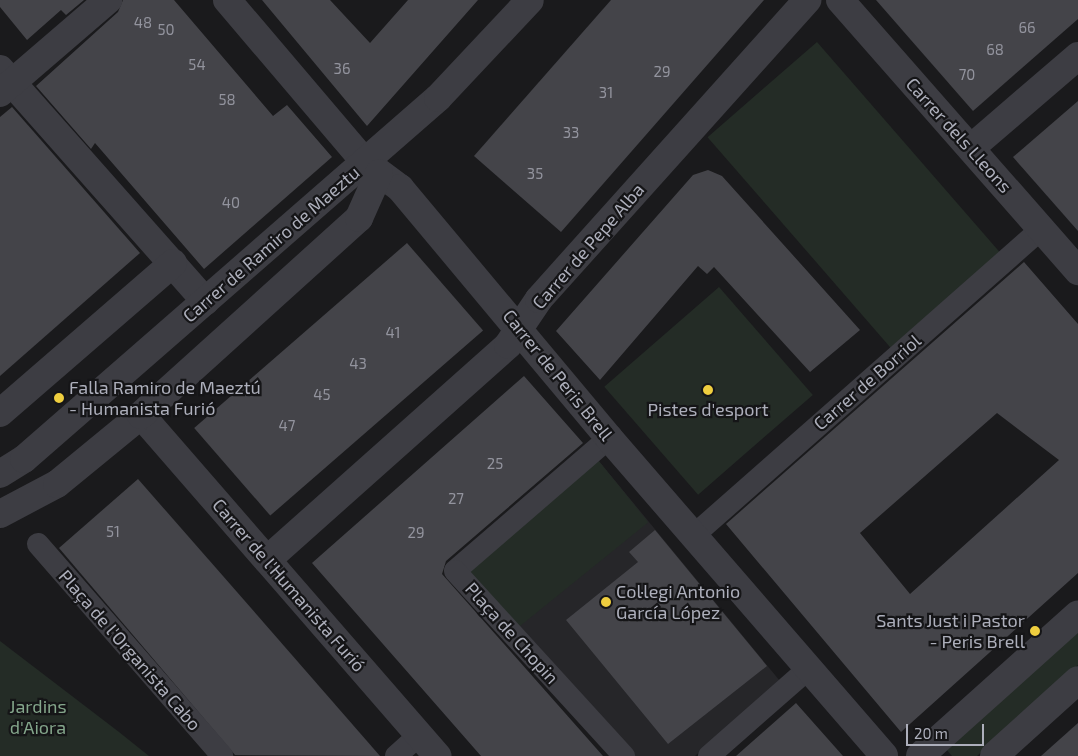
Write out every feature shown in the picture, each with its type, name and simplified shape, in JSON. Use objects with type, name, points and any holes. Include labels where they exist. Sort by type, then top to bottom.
[{"type":"street","points":[[108,0],[4,82],[173,263],[205,301]]},
{"type":"street","name":"Carrer de Peris Brell","points":[[227,0],[372,167],[400,188],[520,327],[609,438],[884,756]]},
{"type":"street","name":"Carrer de Ramiro de Maeztu","points":[[0,474],[24,459],[205,301],[372,167],[530,0]]},
{"type":"street","name":"Carrer de Pepe Alba","points":[[267,560],[508,345],[539,299],[807,0]]},
{"type":"street","name":"Carrer dels Lleons","points":[[840,0],[1078,271]]},
{"type":"street","points":[[971,148],[1078,56]]},
{"type":"street","name":"Carrer de Ramiro de Maeztu","points":[[0,514],[56,484],[141,415],[359,218],[372,167]]},
{"type":"street","name":"Carrer de Borriol","points":[[693,536],[1042,228]]},
{"type":"street","points":[[0,413],[173,263]]},
{"type":"street","name":"Carrer de l'Humanista Furió","points":[[141,415],[437,756]]},
{"type":"street","name":"Plaça de Chopin","points":[[609,438],[455,570],[624,756]]},
{"type":"street","name":"Plaça de l'Organista Cabo","points":[[38,544],[222,756]]},
{"type":"street","points":[[920,756],[1078,614]]},
{"type":"street","points":[[709,756],[808,669]]},
{"type":"street","points":[[994,756],[1078,680]]},
{"type":"street","points":[[396,756],[419,736]]},
{"type":"shaded area","name":"Col·legi Antonio García López","points":[[598,460],[780,681],[695,756],[635,756],[468,571]]},
{"type":"green space","points":[[817,42],[1000,253],[891,348],[708,137]]},
{"type":"green space","name":"Pistes d'esport","points":[[719,287],[813,395],[698,495],[604,387]]},
{"type":"green space","points":[[598,460],[648,522],[515,630],[465,568]]},
{"type":"green space","points":[[1078,629],[1078,665],[977,756],[952,756],[945,748]]},
{"type":"green space","name":"Jardins d'Aiora","points":[[0,641],[119,732],[149,756],[0,756]]},
{"type":"building","points":[[0,0],[84,0],[66,15],[61,10],[27,40],[0,7]]},
{"type":"building","points":[[123,0],[174,0],[273,116],[287,105],[332,157],[204,269],[95,143],[91,149],[36,86],[118,12]]},
{"type":"building","points":[[262,0],[330,0],[370,43],[408,0],[478,0],[367,126]]},
{"type":"building","points":[[611,0],[764,0],[561,232],[474,156]]},
{"type":"building","points":[[876,0],[1078,0],[1078,19],[973,111]]},
{"type":"building","points":[[1078,101],[1078,231],[1013,157]]},
{"type":"building","points":[[12,107],[140,253],[0,376],[0,117]]},
{"type":"building","points":[[708,170],[722,176],[860,330],[810,372],[714,267],[707,274],[698,266],[600,380],[556,331],[693,175]]},
{"type":"building","points":[[407,243],[483,331],[270,516],[194,428]]},
{"type":"building","points":[[1024,262],[1078,324],[1078,573],[901,732],[726,524]],"holes":[[[997,413],[1059,460],[910,594],[860,533]]]},
{"type":"building","points":[[524,376],[583,443],[446,561],[442,574],[603,756],[481,756],[312,563]]},
{"type":"building","points":[[138,479],[380,756],[235,755],[59,548]]},
{"type":"building","points":[[655,530],[767,666],[668,744],[566,620],[638,562],[629,552]]},
{"type":"building","points":[[796,703],[843,756],[736,756],[770,726]]},
{"type":"building","points":[[1078,723],[1078,756],[1041,756]]},
{"type":"place","name":"Pistes d'esport","points":[[708,390]]},
{"type":"place","name":"Falla Ramiro de Maeztú - Humanista Furió","points":[[59,398]]},
{"type":"place","name":"Col·legi Antonio García López","points":[[606,602]]},
{"type":"place","name":"Sants Just i Pastor - Peris Brell","points":[[1035,631]]}]
